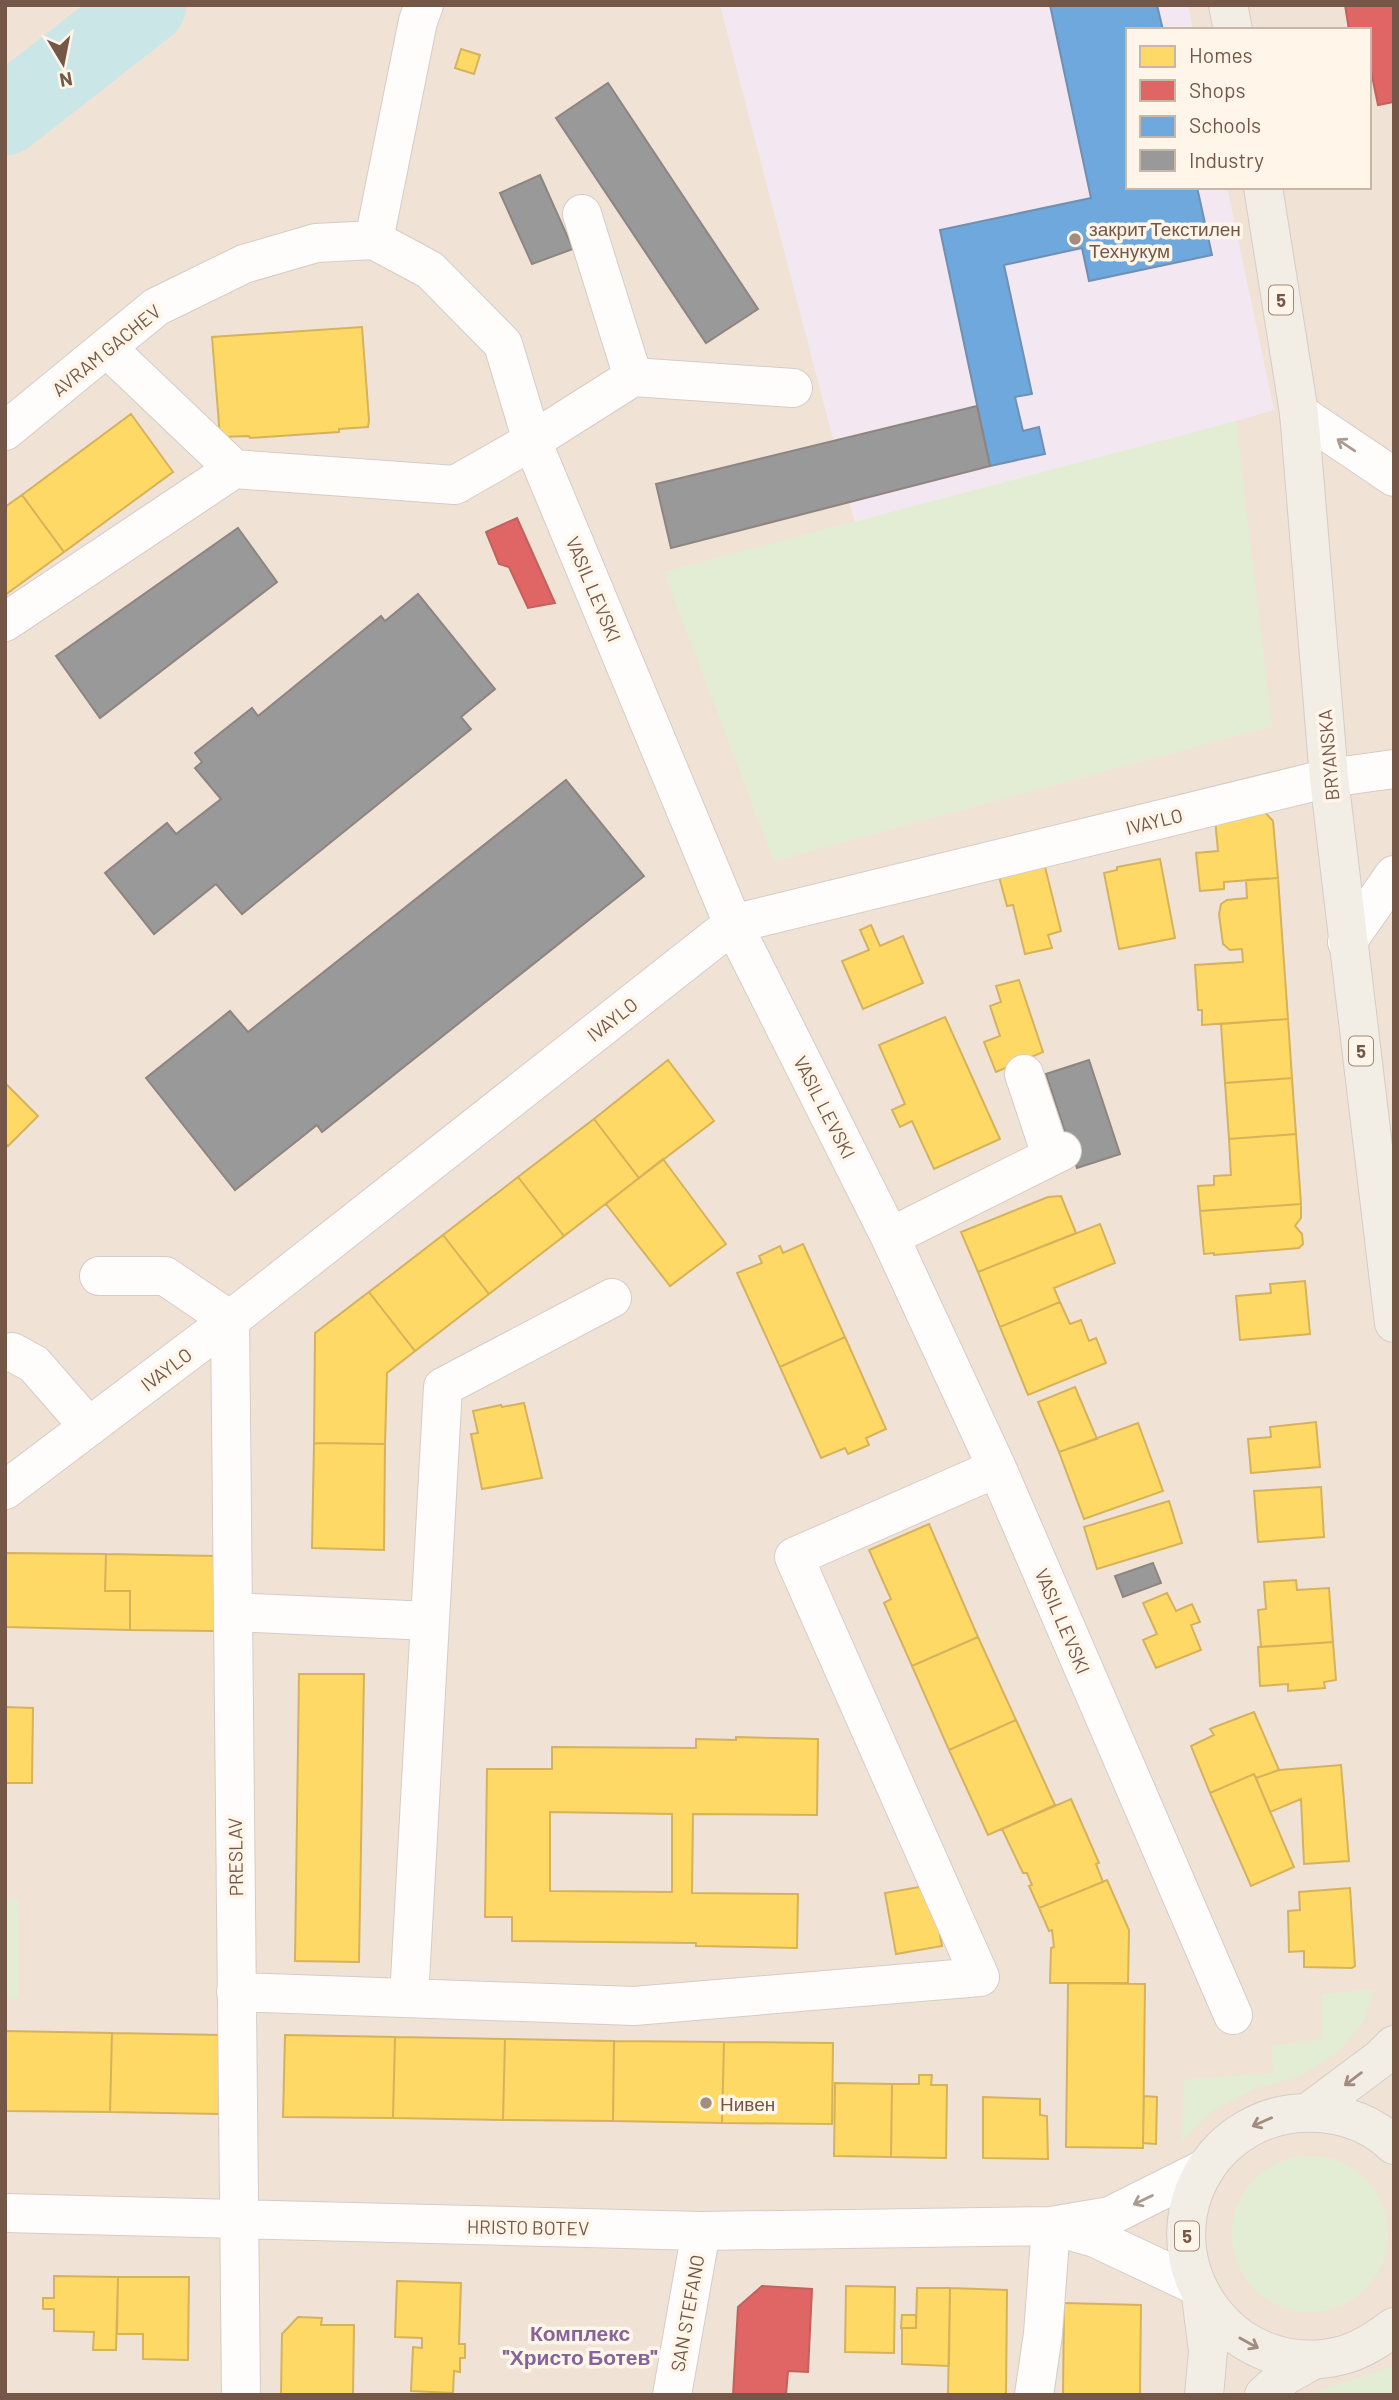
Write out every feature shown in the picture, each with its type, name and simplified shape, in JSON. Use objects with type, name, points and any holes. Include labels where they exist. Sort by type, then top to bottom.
[{"type":"main road","points":[[1228,5],[1233,28]]},
{"type":"main road","name":"BRYANSKA","points":[[1263,189],[1299,413],[1329,778],[1394,1323]]},
{"type":"main road","name":"5","points":[[1311,2111],[1394,2045]]},
{"type":"main road","name":"5","points":[[1204,2395],[1208,2351],[1198,2290],[1186,2246],[1189,2206],[1204,2169],[1222,2148],[1244,2130],[1276,2116],[1311,2111],[1338,2115],[1364,2124],[1394,2144]]},
{"type":"main road","name":"5","points":[[1198,2290],[1217,2318],[1237,2337],[1260,2349],[1286,2357],[1313,2360],[1344,2355],[1373,2343],[1394,2327]]},
{"type":"main road","name":"5","points":[[1265,2395],[1285,2376],[1313,2360]]},
{"type":"street","points":[[374,240],[418,21],[424,5]]},
{"type":"street","points":[[582,214],[633,377]]},
{"type":"street","name":"AVRAM GACHEV","points":[[5,431],[156,307],[244,264],[316,243],[374,240]]},
{"type":"street","name":"VASIL LEVSKI","points":[[374,240],[430,270],[503,344],[532,441],[733,924],[890,1237],[997,1468],[1233,2015]]},
{"type":"street","points":[[108,349],[234,469]]},
{"type":"street","points":[[5,622],[234,469],[455,485],[532,441],[633,377],[793,388]]},
{"type":"street","points":[[1299,413],[1394,478]]},
{"type":"street","name":"IVAYLO","points":[[5,1490],[230,1320],[733,924],[1329,778],[1394,769]]},
{"type":"street","points":[[1347,942],[1394,875]]},
{"type":"street","points":[[890,1237],[1056,1153],[1024,1074]]},
{"type":"street","points":[[99,1276],[164,1276],[230,1320]]},
{"type":"street","points":[[409,1998],[443,1387],[612,1298]]},
{"type":"street","name":"PRESLAV","points":[[230,1320],[241,2395]]},
{"type":"street","points":[[5,1353],[12,1352],[34,1364],[89,1427]]},
{"type":"street","points":[[236,1993],[634,2006],[980,1977],[794,1557],[997,1468]]},
{"type":"street","points":[[233,1612],[429,1621]]},
{"type":"street","name":"HRISTO BOTEV","points":[[5,2213],[701,2231],[1051,2226],[1110,2216],[1204,2169]]},
{"type":"street","points":[[1034,2395],[1043,2334],[1051,2226]]},
{"type":"street","name":"HRISTO BOTEV","points":[[1051,2226],[1095,2238],[1198,2290]]},
{"type":"street","name":"SAN STEFANO","points":[[672,2395],[701,2231]]},
{"type":"shaded area","points":[[5,5],[1394,5],[1394,2395],[5,2395]]},
{"type":"shaded area","points":[[720,5],[1188,5],[1193,28],[1126,28],[1126,189],[1227,189],[1274,410],[857,531]]},
{"type":"green space","points":[[1236,421],[1272,726],[774,861],[664,572]]},
{"type":"green space","points":[[5,1898],[18,1899],[19,1998],[5,1998]]},
{"type":"green space","points":[[1373,1990],[1365,2020],[1338,2052],[1300,2076],[1256,2088],[1212,2111],[1182,2141],[1184,2080],[1273,2073],[1272,2046],[1322,2039],[1322,1994]]},
{"type":"green space","points":[[1310,2156],[1340,2162],[1365,2179],[1382,2204],[1388,2234],[1382,2264],[1365,2289],[1340,2306],[1310,2312],[1280,2306],[1255,2289],[1238,2264],[1232,2234],[1238,2204],[1255,2179],[1280,2162]]},
{"type":"green space","points":[[1394,2365],[1394,2395],[1310,2395],[1373,2373]]},
{"type":"building: Homes","points":[[461,49],[480,55],[474,74],[455,68]]},
{"type":"building: Homes","points":[[362,327],[368,427],[339,429],[339,432],[250,438],[220,437],[212,337]]},
{"type":"building: Homes","points":[[131,414],[173,472],[64,552],[22,495]]},
{"type":"building: Homes","points":[[22,495],[64,552],[5,595],[5,507]]},
{"type":"building: Homes","points":[[1264,811],[1273,821],[1278,878],[1224,882],[1224,889],[1200,891],[1196,853],[1218,851],[1215,819]]},
{"type":"building: Homes","points":[[1160,859],[1175,938],[1119,949],[1104,873],[1117,870],[1117,867]]},
{"type":"building: Homes","points":[[1044,863],[1061,931],[1048,935],[1052,948],[1025,954],[1013,905],[1007,906],[998,873]]},
{"type":"building: Homes","points":[[1278,878],[1288,1019],[1202,1025],[1202,1010],[1198,1010],[1195,965],[1243,962],[1242,949],[1230,950],[1223,944],[1219,914],[1221,904],[1227,900],[1247,898],[1246,880]]},
{"type":"building: Homes","points":[[871,925],[880,946],[903,936],[923,983],[863,1009],[842,961],[869,950],[860,930]]},
{"type":"building: Homes","points":[[1019,980],[1043,1052],[996,1072],[984,1042],[1000,1036],[990,1006],[1001,1002],[996,986]]},
{"type":"building: Homes","points":[[945,1017],[1000,1139],[934,1169],[912,1121],[900,1127],[892,1110],[905,1104],[879,1045]]},
{"type":"building: Homes","points":[[1288,1019],[1292,1078],[1225,1083],[1221,1024]]},
{"type":"building: Homes","points":[[668,1060],[714,1121],[639,1178],[594,1119]]},
{"type":"building: Homes","points":[[1292,1078],[1296,1134],[1229,1139],[1225,1083]]},
{"type":"building: Homes","points":[[5,1083],[38,1116],[8,1146],[5,1143]]},
{"type":"building: Homes","points":[[594,1119],[639,1178],[564,1236],[518,1177]]},
{"type":"building: Homes","points":[[1296,1134],[1301,1204],[1200,1211],[1198,1186],[1214,1185],[1214,1176],[1231,1175],[1229,1139]]},
{"type":"building: Homes","points":[[663,1159],[726,1244],[670,1286],[606,1204]]},
{"type":"building: Homes","points":[[518,1177],[564,1236],[489,1294],[443,1235]]},
{"type":"building: Homes","points":[[1061,1196],[1076,1233],[978,1272],[961,1232],[1048,1197]]},
{"type":"building: Homes","points":[[1301,1204],[1301,1218],[1295,1226],[1302,1234],[1303,1244],[1299,1248],[1204,1254],[1200,1211]]},
{"type":"building: Homes","points":[[1100,1224],[1115,1263],[1054,1288],[1060,1302],[1000,1327],[978,1272]]},
{"type":"building: Homes","points":[[443,1235],[489,1294],[415,1351],[369,1292]]},
{"type":"building: Homes","points":[[803,1244],[845,1337],[780,1367],[737,1273],[762,1263],[759,1256],[780,1246],[783,1253]]},
{"type":"building: Homes","points":[[1305,1281],[1310,1334],[1240,1340],[1236,1296],[1271,1293],[1270,1284]]},
{"type":"building: Homes","points":[[369,1292],[415,1351],[387,1373],[385,1444],[314,1443],[315,1333]]},
{"type":"building: Homes","points":[[1060,1302],[1070,1324],[1081,1320],[1089,1341],[1096,1338],[1106,1363],[1028,1395],[1000,1327]]},
{"type":"building: Homes","points":[[845,1337],[886,1429],[866,1438],[869,1445],[848,1454],[845,1448],[821,1458],[780,1367]]},
{"type":"building: Homes","points":[[1075,1387],[1097,1439],[1059,1452],[1038,1402]]},
{"type":"building: Homes","points":[[524,1403],[542,1478],[482,1489],[471,1434],[478,1433],[473,1411]]},
{"type":"building: Homes","points":[[1316,1422],[1320,1467],[1251,1473],[1248,1439],[1271,1437],[1270,1427]]},
{"type":"building: Homes","points":[[1138,1423],[1163,1491],[1084,1519],[1059,1452]]},
{"type":"building: Homes","points":[[314,1443],[385,1444],[384,1550],[312,1548]]},
{"type":"building: Homes","points":[[1321,1487],[1324,1537],[1258,1542],[1254,1491]]},
{"type":"building: Homes","points":[[1169,1501],[1182,1543],[1097,1569],[1084,1527]]},
{"type":"building: Homes","points":[[929,1524],[978,1637],[912,1666],[884,1603],[891,1599],[869,1550]]},
{"type":"building: Homes","points":[[5,1553],[106,1554],[105,1591],[130,1591],[130,1630],[5,1627]]},
{"type":"building: Homes","points":[[106,1554],[217,1556],[215,1631],[130,1630],[130,1591],[105,1591]]},
{"type":"building: Homes","points":[[1296,1580],[1297,1590],[1329,1588],[1333,1642],[1261,1647],[1258,1610],[1266,1609],[1264,1582]]},
{"type":"building: Homes","points":[[1167,1593],[1176,1611],[1192,1604],[1200,1622],[1191,1625],[1201,1650],[1156,1668],[1143,1640],[1157,1634],[1143,1603]]},
{"type":"building: Homes","points":[[978,1637],[1016,1720],[949,1750],[912,1666]]},
{"type":"building: Homes","points":[[1333,1642],[1336,1680],[1324,1682],[1325,1688],[1288,1691],[1288,1684],[1260,1686],[1258,1647]]},
{"type":"building: Homes","points":[[299,1674],[364,1674],[359,1962],[295,1961]]},
{"type":"building: Homes","points":[[5,1707],[33,1708],[32,1783],[5,1783]]},
{"type":"building: Homes","points":[[1254,1712],[1279,1770],[1256,1778],[1254,1774],[1210,1793],[1191,1746],[1214,1735],[1210,1729]]},
{"type":"building: Homes","points":[[1016,1720],[1055,1805],[988,1835],[949,1750]]},
{"type":"building: Homes","points":[[736,1737],[818,1739],[817,1815],[693,1814],[692,1893],[798,1894],[797,1948],[696,1946],[696,1943],[512,1941],[512,1917],[485,1917],[487,1769],[552,1769],[552,1747],[696,1748],[696,1739],[736,1740]],"holes":[[[550,1812],[672,1814],[672,1892],[550,1891]]]},
{"type":"building: Homes","points":[[1341,1765],[1349,1861],[1304,1864],[1301,1799],[1270,1812],[1256,1778],[1279,1770]]},
{"type":"building: Homes","points":[[1254,1774],[1294,1867],[1251,1886],[1210,1793]]},
{"type":"building: Homes","points":[[1071,1799],[1099,1863],[1096,1864],[1103,1882],[1039,1908],[1029,1886],[1032,1885],[1027,1873],[1023,1873],[1002,1829]]},
{"type":"building: Homes","points":[[1107,1880],[1129,1930],[1128,1983],[1050,1983],[1051,1948],[1054,1947],[1052,1930],[1049,1931],[1039,1908]]},
{"type":"building: Homes","points":[[931,1885],[942,1946],[896,1954],[885,1893]]},
{"type":"building: Homes","points":[[1350,1888],[1355,1966],[1304,1967],[1304,1951],[1289,1952],[1288,1911],[1300,1910],[1299,1892]]},
{"type":"building: Homes","points":[[1068,1983],[1145,1984],[1143,2148],[1066,2147]]},
{"type":"building: Homes","points":[[5,2031],[112,2033],[110,2112],[5,2111]]},
{"type":"building: Homes","points":[[112,2033],[221,2035],[220,2114],[110,2112]]},
{"type":"building: Homes","points":[[285,2035],[395,2037],[393,2118],[283,2117]]},
{"type":"building: Homes","points":[[395,2037],[505,2039],[503,2120],[393,2118]]},
{"type":"building: Homes","points":[[505,2039],[614,2041],[613,2121],[503,2120]]},
{"type":"building: Homes","points":[[614,2041],[724,2042],[722,2123],[613,2121]]},
{"type":"building: Homes","points":[[724,2042],[833,2043],[832,2124],[722,2123]]},
{"type":"building: Homes","points":[[919,2075],[932,2075],[931,2085],[947,2085],[946,2158],[891,2157],[892,2084],[919,2084]]},
{"type":"building: Homes","points":[[835,2083],[892,2084],[891,2157],[834,2156]]},
{"type":"building: Homes","points":[[1144,2096],[1157,2097],[1156,2144],[1143,2143]]},
{"type":"building: Homes","points":[[983,2097],[1040,2099],[1040,2115],[1047,2116],[1048,2159],[983,2158]]},
{"type":"building: Homes","points":[[54,2276],[118,2277],[116,2350],[93,2350],[94,2332],[54,2331],[54,2309],[43,2309],[43,2298],[54,2298]]},
{"type":"building: Homes","points":[[118,2277],[189,2277],[188,2360],[143,2359],[143,2334],[117,2334]]},
{"type":"building: Homes","points":[[397,2281],[461,2283],[459,2344],[465,2344],[465,2358],[460,2358],[460,2372],[454,2371],[453,2393],[411,2391],[413,2347],[422,2348],[422,2338],[395,2337]]},
{"type":"building: Homes","points":[[846,2286],[895,2287],[894,2353],[845,2352]]},
{"type":"building: Homes","points":[[917,2288],[950,2288],[949,2366],[902,2364],[902,2328],[916,2328]]},
{"type":"building: Homes","points":[[950,2288],[1007,2290],[1006,2395],[948,2395]]},
{"type":"building: Homes","points":[[1064,2303],[1141,2305],[1140,2395],[1063,2395]]},
{"type":"building: Homes","points":[[902,2315],[916,2315],[916,2328],[901,2328]]},
{"type":"building: Homes","points":[[298,2317],[322,2318],[321,2325],[354,2325],[353,2395],[281,2395],[282,2334]]},
{"type":"building: Shops","points":[[1345,5],[1394,5],[1394,102],[1378,105],[1371,71],[1371,28],[1349,28]]},
{"type":"building: Shops","points":[[517,518],[555,603],[528,608],[509,567],[499,564],[486,532]]},
{"type":"building: Shops","points":[[762,2286],[812,2289],[808,2372],[788,2371],[786,2395],[733,2395],[738,2307]]},
{"type":"building: Schools","name":"закрит Текстилен Технукум","points":[[1050,5],[1157,5],[1163,28],[1126,28],[1126,189],[1197,189],[1212,255],[1089,281],[1082,248],[1004,265],[1032,394],[1015,397],[1023,431],[1039,427],[1045,454],[990,466],[940,230],[1091,198]]},
{"type":"building: Industry","points":[[608,83],[758,309],[706,343],[556,118]]},
{"type":"building: Industry","points":[[540,175],[573,249],[532,264],[500,193]]},
{"type":"building: Industry","points":[[977,406],[990,466],[671,548],[656,484]]},
{"type":"building: Industry","points":[[238,528],[277,582],[100,718],[56,656]]},
{"type":"building: Industry","points":[[418,594],[495,689],[461,717],[471,729],[242,914],[216,884],[154,934],[105,873],[167,823],[176,834],[221,799],[195,768],[202,762],[195,753],[252,708],[258,716],[381,616],[385,621]]},
{"type":"building: Industry","points":[[566,780],[644,876],[322,1132],[317,1125],[235,1190],[146,1078],[230,1011],[248,1032]]},
{"type":"building: Industry","points":[[1089,1060],[1120,1154],[1077,1168],[1046,1074]]},
{"type":"building: Industry","points":[[1153,1563],[1161,1583],[1123,1597],[1115,1576]]},
{"type":"waterway","points":[[5,116],[147,5]]},
{"type":"place","name":"закрит Текстилен Технукум","points":[[1075,239]]},
{"type":"place","name":"Нивен","points":[[706,2103]]},
{"type":"district","name":"Комплекс ''Христо Ботев''","points":[[580,2344]]}]
